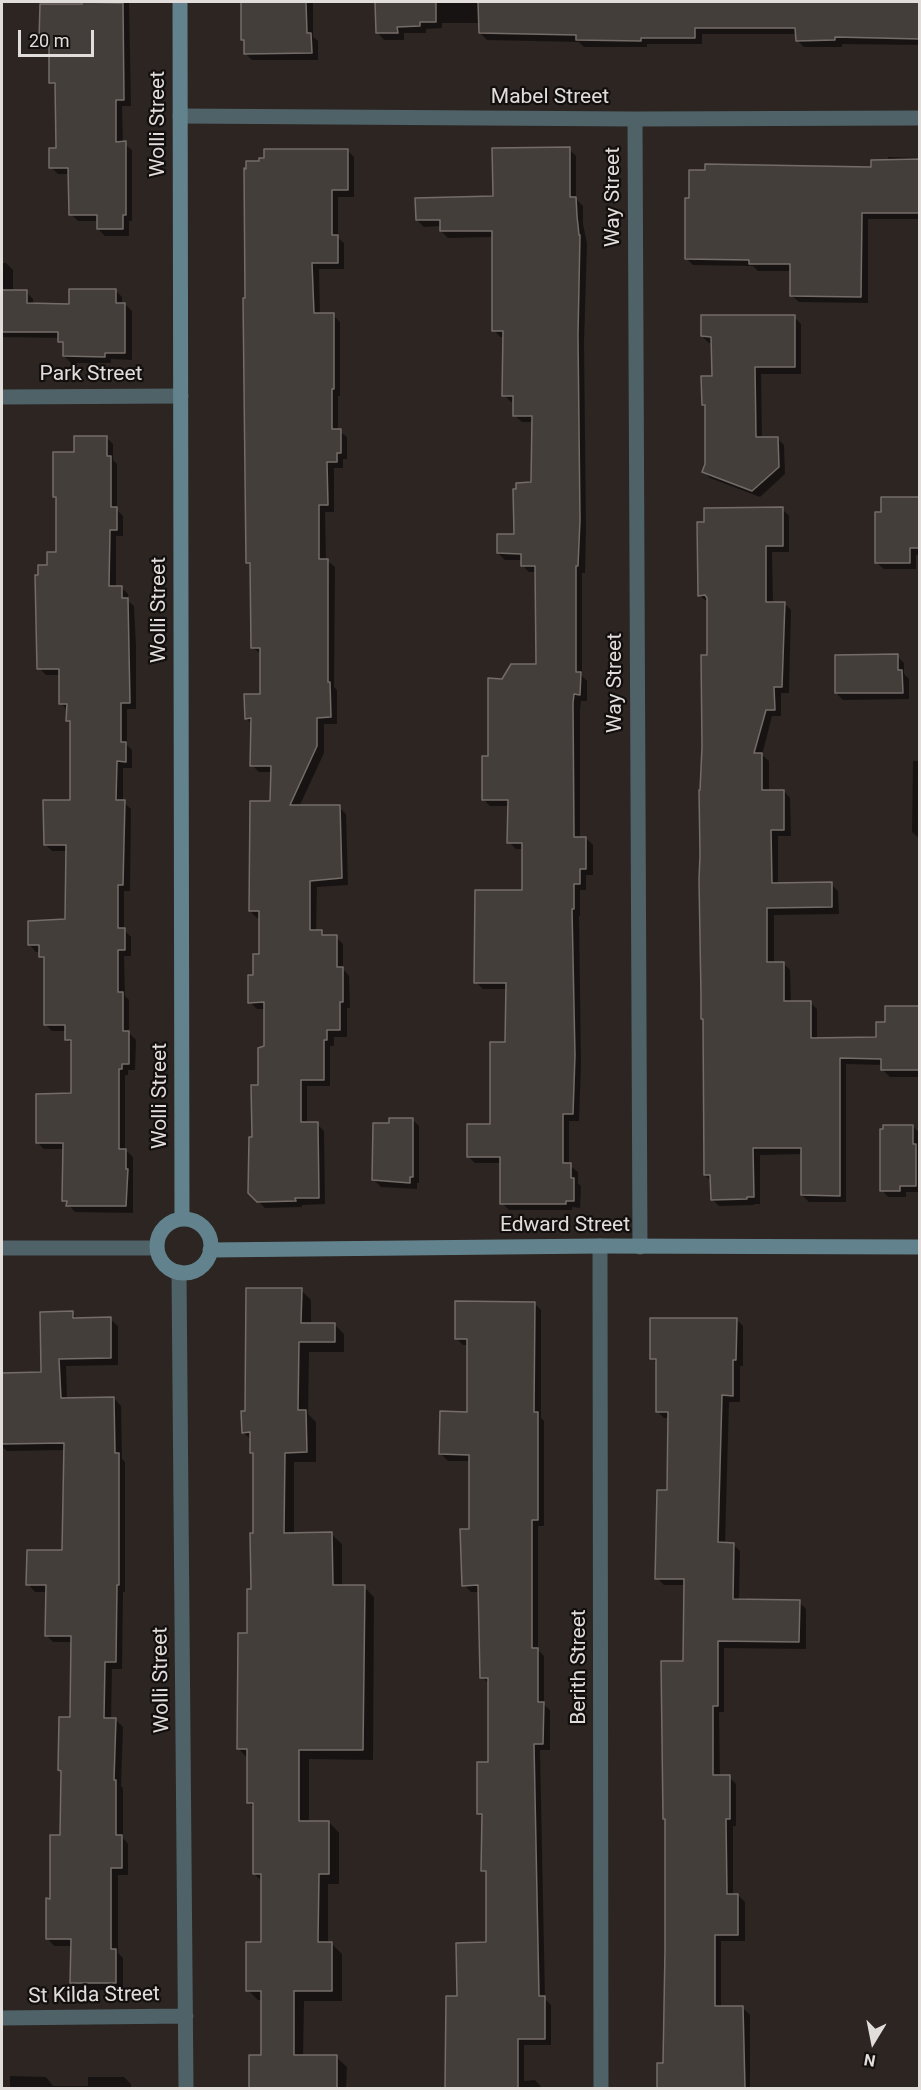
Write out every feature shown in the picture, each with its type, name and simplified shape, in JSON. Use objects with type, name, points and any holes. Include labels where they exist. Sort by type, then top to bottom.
[{"type":"street","name":"Wolli Street","points":[[180,2],[182,1219]]},
{"type":"street","name":"Mabel Street","points":[[180,116],[920,118]]},
{"type":"street","name":"Way Street","points":[[635,119],[640,1246]]},
{"type":"street","name":"Park Street","points":[[2,397],[181,396]]},
{"type":"street","points":[[182,1219],[198,1223],[204,1228],[210,1242],[207,1258],[195,1270],[179,1272],[164,1264],[157,1248],[160,1232],[166,1225],[182,1219]]},
{"type":"street","name":"Edward Street","points":[[210,1250],[600,1246],[920,1247]]},
{"type":"street","name":"Berith Street","points":[[600,1246],[601,2088]]},
{"type":"street","points":[[2,1248],[157,1248]]},
{"type":"street","name":"Wolli Street","points":[[179,1272],[186,2088]]},
{"type":"street","name":"St Kilda Street","points":[[2,2018],[186,2016]]},
{"type":"building","points":[[82,2],[123,3],[124,100],[116,100],[116,142],[126,141],[126,215],[123,215],[123,229],[97,229],[97,215],[69,215],[68,168],[49,168],[49,148],[56,148],[55,83],[49,83],[49,40],[39,40],[40,4],[82,4]]},
{"type":"building","points":[[241,2],[306,2],[307,33],[311,33],[312,53],[244,54],[244,40],[241,40]]},
{"type":"building","points":[[375,2],[436,2],[436,22],[420,22],[420,26],[397,27],[398,33],[376,33]]},
{"type":"building","points":[[478,2],[920,2],[920,39],[835,37],[835,40],[796,41],[795,28],[695,28],[695,38],[641,38],[641,41],[576,40],[576,35],[479,33]]},
{"type":"building","points":[[570,147],[570,197],[576,197],[580,235],[578,335],[580,520],[578,566],[576,566],[576,672],[581,672],[580,695],[574,694],[573,703],[574,837],[586,837],[586,869],[580,869],[580,884],[574,884],[574,909],[572,909],[575,1055],[573,1114],[563,1114],[563,1163],[571,1163],[571,1178],[574,1178],[574,1201],[566,1201],[566,1204],[500,1204],[500,1157],[467,1157],[467,1124],[490,1124],[490,1042],[505,1042],[506,983],[474,983],[475,890],[522,890],[522,843],[507,843],[508,800],[482,800],[482,756],[488,756],[488,678],[502,679],[511,664],[536,664],[535,566],[521,566],[521,554],[497,553],[497,534],[514,534],[513,489],[516,489],[516,483],[531,482],[532,416],[513,416],[513,396],[502,396],[503,331],[492,331],[492,231],[440,231],[440,220],[416,220],[415,198],[493,196],[492,148]]},
{"type":"building","points":[[264,149],[348,149],[348,190],[332,190],[332,235],[338,235],[338,263],[312,263],[314,313],[334,313],[332,429],[341,429],[341,453],[337,453],[337,462],[327,462],[328,505],[319,505],[319,559],[328,559],[328,682],[330,682],[331,717],[317,718],[317,746],[290,805],[340,805],[342,878],[310,881],[310,930],[322,930],[322,935],[337,935],[337,967],[343,967],[343,1002],[340,1002],[340,1030],[327,1030],[327,1040],[324,1040],[324,1080],[301,1080],[301,1122],[318,1122],[319,1198],[257,1202],[248,1193],[249,1137],[252,1137],[251,1085],[258,1085],[258,1048],[264,1046],[264,1002],[248,1003],[248,975],[253,975],[253,954],[259,954],[259,911],[249,911],[250,801],[270,801],[271,766],[250,766],[251,718],[245,719],[244,694],[260,694],[260,648],[251,648],[250,563],[246,563],[243,298],[245,298],[244,168],[246,169],[246,161],[259,161],[259,158],[264,158]]},
{"type":"building","points":[[920,159],[920,213],[862,213],[861,297],[790,296],[790,264],[749,264],[749,260],[685,259],[685,198],[689,198],[689,170],[705,170],[705,164],[871,167],[871,160]]},
{"type":"building","points":[[69,289],[116,289],[116,303],[125,303],[125,353],[105,353],[105,357],[63,356],[63,342],[58,342],[58,332],[2,332],[2,290],[27,290],[27,303],[69,304]]},
{"type":"building","points":[[701,315],[795,315],[795,367],[755,367],[756,437],[778,437],[779,467],[752,491],[702,472],[705,464],[705,405],[702,405],[701,376],[712,376],[711,337],[701,336]]},
{"type":"building","points":[[74,436],[107,436],[107,456],[111,456],[111,507],[117,507],[117,530],[110,530],[109,586],[122,586],[122,598],[128,598],[130,703],[121,703],[121,742],[126,742],[126,762],[117,761],[116,800],[125,800],[123,885],[118,885],[118,928],[125,928],[125,950],[118,950],[118,992],[123,992],[123,1031],[129,1031],[129,1064],[122,1064],[122,1069],[119,1069],[119,1149],[126,1149],[126,1169],[128,1169],[126,1206],[66,1206],[67,1201],[62,1201],[63,1143],[36,1143],[36,1094],[71,1093],[71,1040],[65,1040],[65,1025],[44,1025],[44,957],[39,957],[39,945],[28,945],[28,921],[65,919],[66,845],[44,845],[43,800],[70,800],[70,721],[66,721],[67,704],[59,704],[59,669],[37,669],[35,575],[38,575],[38,565],[47,565],[47,552],[56,552],[53,452],[74,452]]},
{"type":"building","points":[[881,497],[920,497],[920,548],[910,548],[910,563],[875,563],[875,512],[881,512]]},
{"type":"building","points":[[783,507],[783,546],[766,546],[766,602],[785,602],[782,687],[774,687],[775,710],[766,710],[754,753],[762,753],[762,790],[784,790],[784,830],[771,830],[772,883],[832,882],[832,907],[767,908],[767,962],[784,962],[784,1001],[811,1001],[811,1038],[876,1037],[876,1022],[885,1022],[885,1006],[919,1006],[920,1070],[881,1070],[881,1059],[840,1058],[840,1196],[801,1195],[801,1148],[753,1148],[754,1197],[711,1200],[710,1175],[704,1175],[699,880],[699,790],[702,747],[701,655],[707,655],[707,598],[705,595],[698,596],[697,522],[704,522],[704,508]]},
{"type":"building","points":[[898,654],[898,670],[902,670],[903,693],[835,693],[835,655]]},
{"type":"building","points":[[389,1118],[413,1118],[413,1177],[410,1177],[410,1183],[372,1180],[373,1123],[389,1123]]},
{"type":"building","points":[[883,1125],[913,1125],[913,1144],[916,1144],[916,1186],[900,1186],[900,1191],[880,1191],[880,1129],[883,1129]]},
{"type":"building","points":[[246,1288],[302,1288],[301,1323],[335,1323],[335,1342],[299,1342],[298,1410],[306,1410],[307,1452],[285,1453],[284,1533],[332,1532],[333,1585],[365,1585],[363,1750],[299,1750],[299,1821],[329,1821],[329,1874],[319,1874],[318,1942],[332,1942],[332,1991],[294,1991],[294,2055],[337,2055],[337,2088],[249,2088],[249,2055],[261,2055],[261,1991],[246,1991],[246,1942],[261,1942],[261,1874],[253,1874],[253,1803],[247,1803],[247,1749],[237,1749],[238,1633],[247,1633],[247,1589],[251,1589],[250,1533],[253,1533],[253,1453],[250,1453],[250,1432],[242,1433],[241,1411],[245,1411]]},
{"type":"building","points":[[455,1301],[535,1302],[534,1412],[538,1412],[538,1520],[532,1520],[532,1648],[538,1648],[538,1702],[544,1702],[543,1744],[534,1744],[539,1996],[545,1996],[545,2039],[518,2039],[518,2088],[445,2088],[446,1996],[457,1996],[456,1943],[486,1942],[486,1871],[481,1871],[482,1814],[477,1814],[477,1762],[488,1762],[488,1678],[480,1678],[478,1585],[462,1586],[460,1529],[469,1529],[469,1455],[439,1454],[440,1411],[467,1412],[467,1339],[455,1339]]},
{"type":"building","points":[[73,1311],[73,1318],[111,1317],[111,1358],[59,1359],[61,1398],[114,1397],[115,1453],[119,1453],[119,1585],[117,1585],[116,1662],[105,1662],[104,1718],[116,1718],[114,1780],[116,1780],[116,1835],[122,1835],[122,1868],[111,1868],[111,1949],[116,1949],[116,1983],[70,1983],[71,1939],[46,1939],[46,1898],[50,1899],[50,1835],[60,1835],[59,1717],[70,1717],[71,1636],[45,1636],[46,1585],[26,1585],[27,1550],[62,1550],[64,1443],[2,1444],[2,1373],[41,1372],[40,1312]]},
{"type":"building","points":[[650,1318],[737,1318],[736,1360],[733,1360],[733,1396],[722,1395],[718,1542],[734,1543],[733,1599],[800,1600],[799,1642],[718,1641],[718,1706],[713,1706],[713,1775],[730,1775],[730,1819],[726,1819],[727,1894],[738,1894],[738,1935],[715,1935],[715,2006],[743,2006],[745,2088],[657,2088],[657,2063],[663,2063],[665,1950],[665,1819],[663,1819],[661,1661],[683,1661],[684,1579],[655,1579],[657,1490],[667,1490],[668,1412],[656,1412],[656,1359],[650,1359]]}]
